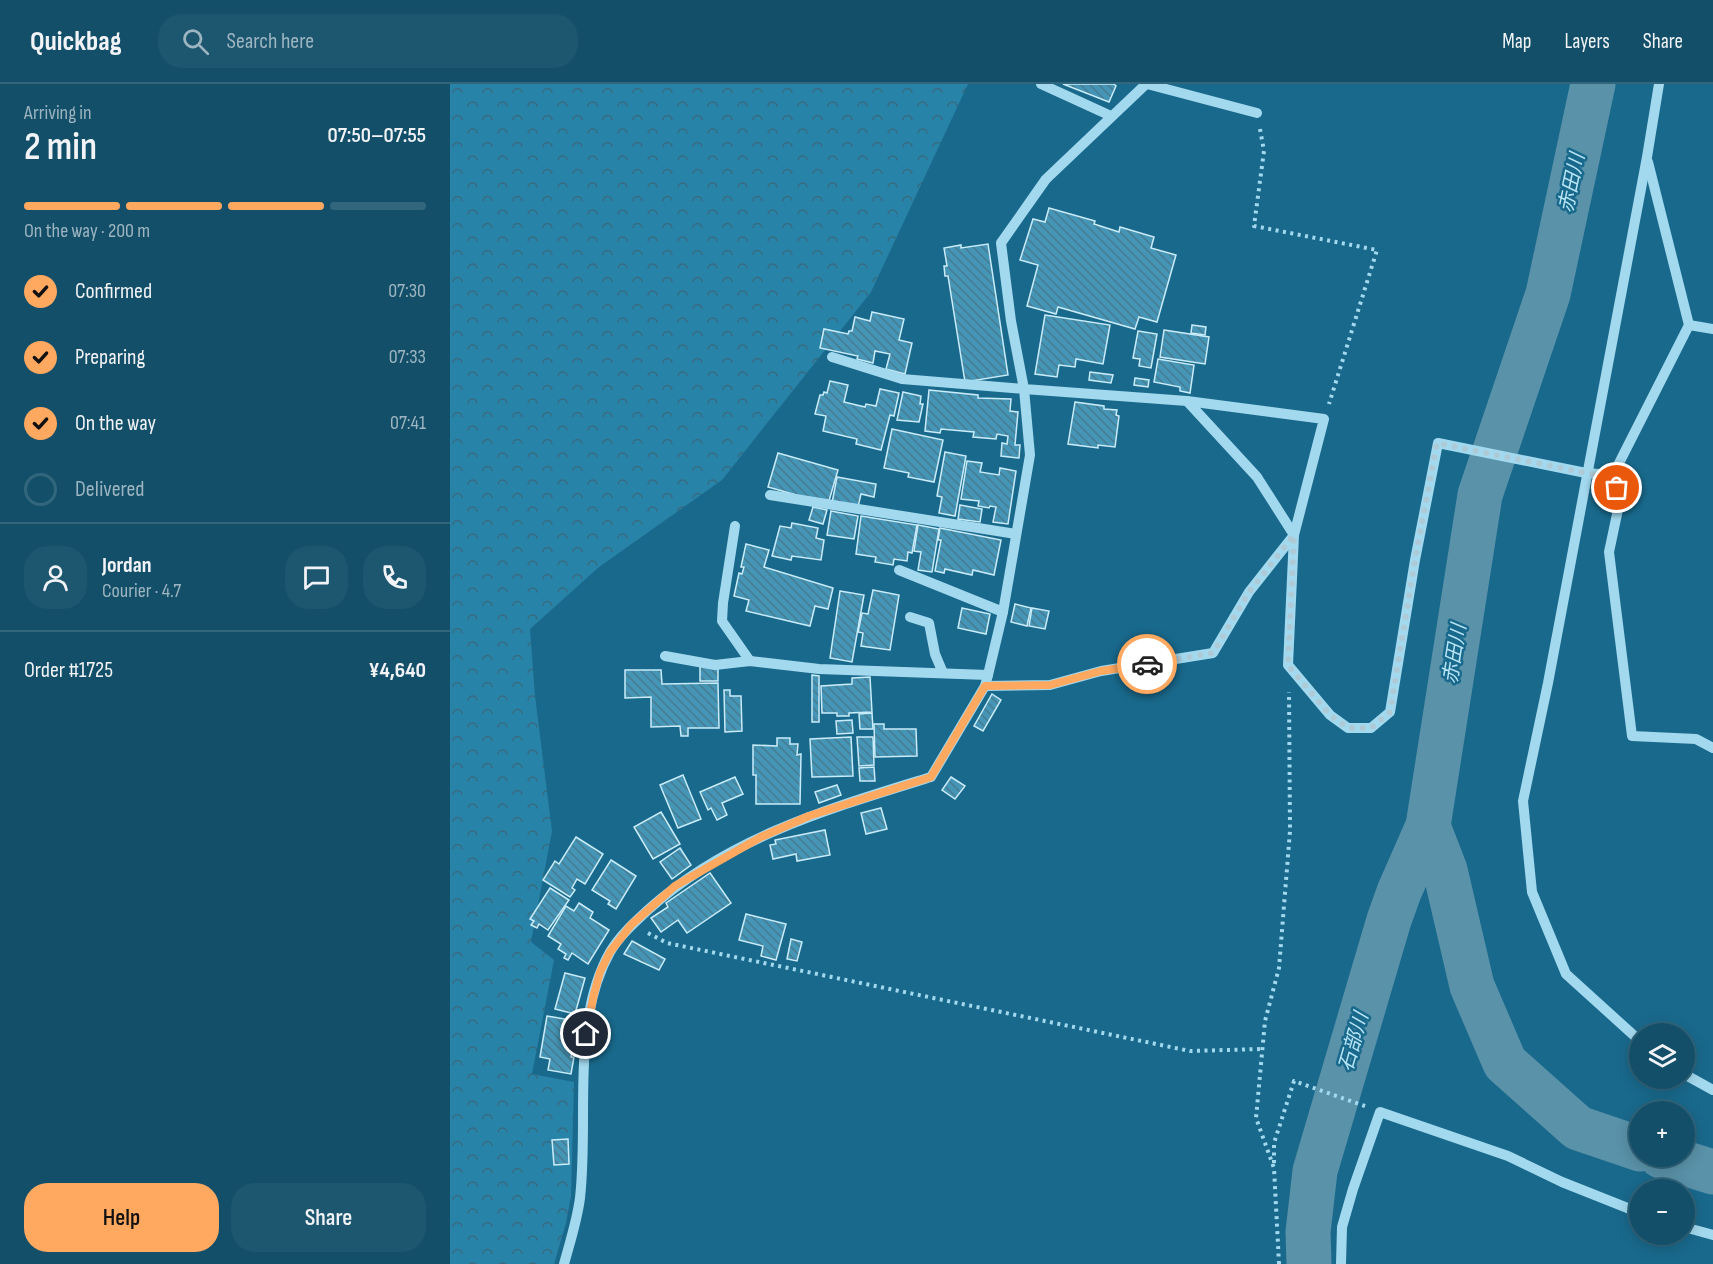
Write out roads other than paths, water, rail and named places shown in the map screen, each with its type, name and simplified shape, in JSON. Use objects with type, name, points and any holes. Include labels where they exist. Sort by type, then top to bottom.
[{"type":"street","points":[[1041,84],[1111,116]]},
{"type":"street","points":[[564,1264],[575,1226],[580,1197],[586,1034],[600,972],[610,952],[631,925],[675,886],[761,837],[809,816],[931,777],[986,680],[1003,612],[1030,455],[1024,389],[1011,321],[1001,243],[1046,179],[1147,84],[1257,113]]},
{"type":"street","points":[[1629,1031],[1566,974],[1532,892],[1523,801],[1548,683],[1659,84]]},
{"type":"street","points":[[1647,157],[1689,325],[1613,476],[1620,500],[1609,552],[1632,736],[1696,739],[1713,748]]},
{"type":"street","points":[[1689,325],[1713,329]]},
{"type":"street","points":[[832,357],[903,379],[1187,401],[1324,419],[1294,535],[1288,665],[1330,715],[1348,728],[1371,728],[1390,712],[1437,443],[1586,473],[1613,476]]},
{"type":"street","points":[[1187,401],[1257,477],[1294,535]]},
{"type":"street","points":[[770,495],[1016,534]]},
{"type":"street","points":[[735,526],[722,621],[750,661]]},
{"type":"street","points":[[665,656],[715,665],[750,661],[819,669],[943,673],[986,680],[1050,685],[1101,671],[1213,653],[1249,592],[1294,535]]},
{"type":"street","points":[[899,570],[1003,612]]},
{"type":"street","points":[[910,618],[929,623],[935,654],[943,673]]},
{"type":"street","points":[[1695,1080],[1713,1090]]},
{"type":"street","points":[[1341,1264],[1342,1227],[1380,1112],[1508,1156],[1562,1182],[1629,1209]]},
{"type":"street","points":[[1695,1230],[1713,1235]]},
{"type":"waterway","name":"赤田川","points":[[1593,84],[1548,294],[1480,495],[1428,826],[1445,870],[1472,986],[1505,1063],[1578,1128],[1629,1145]]},
{"type":"waterway","name":"石部川","points":[[1309,1264],[1308,1232],[1315,1171],[1389,920],[1428,826]]},
{"type":"waterway","name":"赤田川","points":[[1695,1166],[1713,1172]]}]
